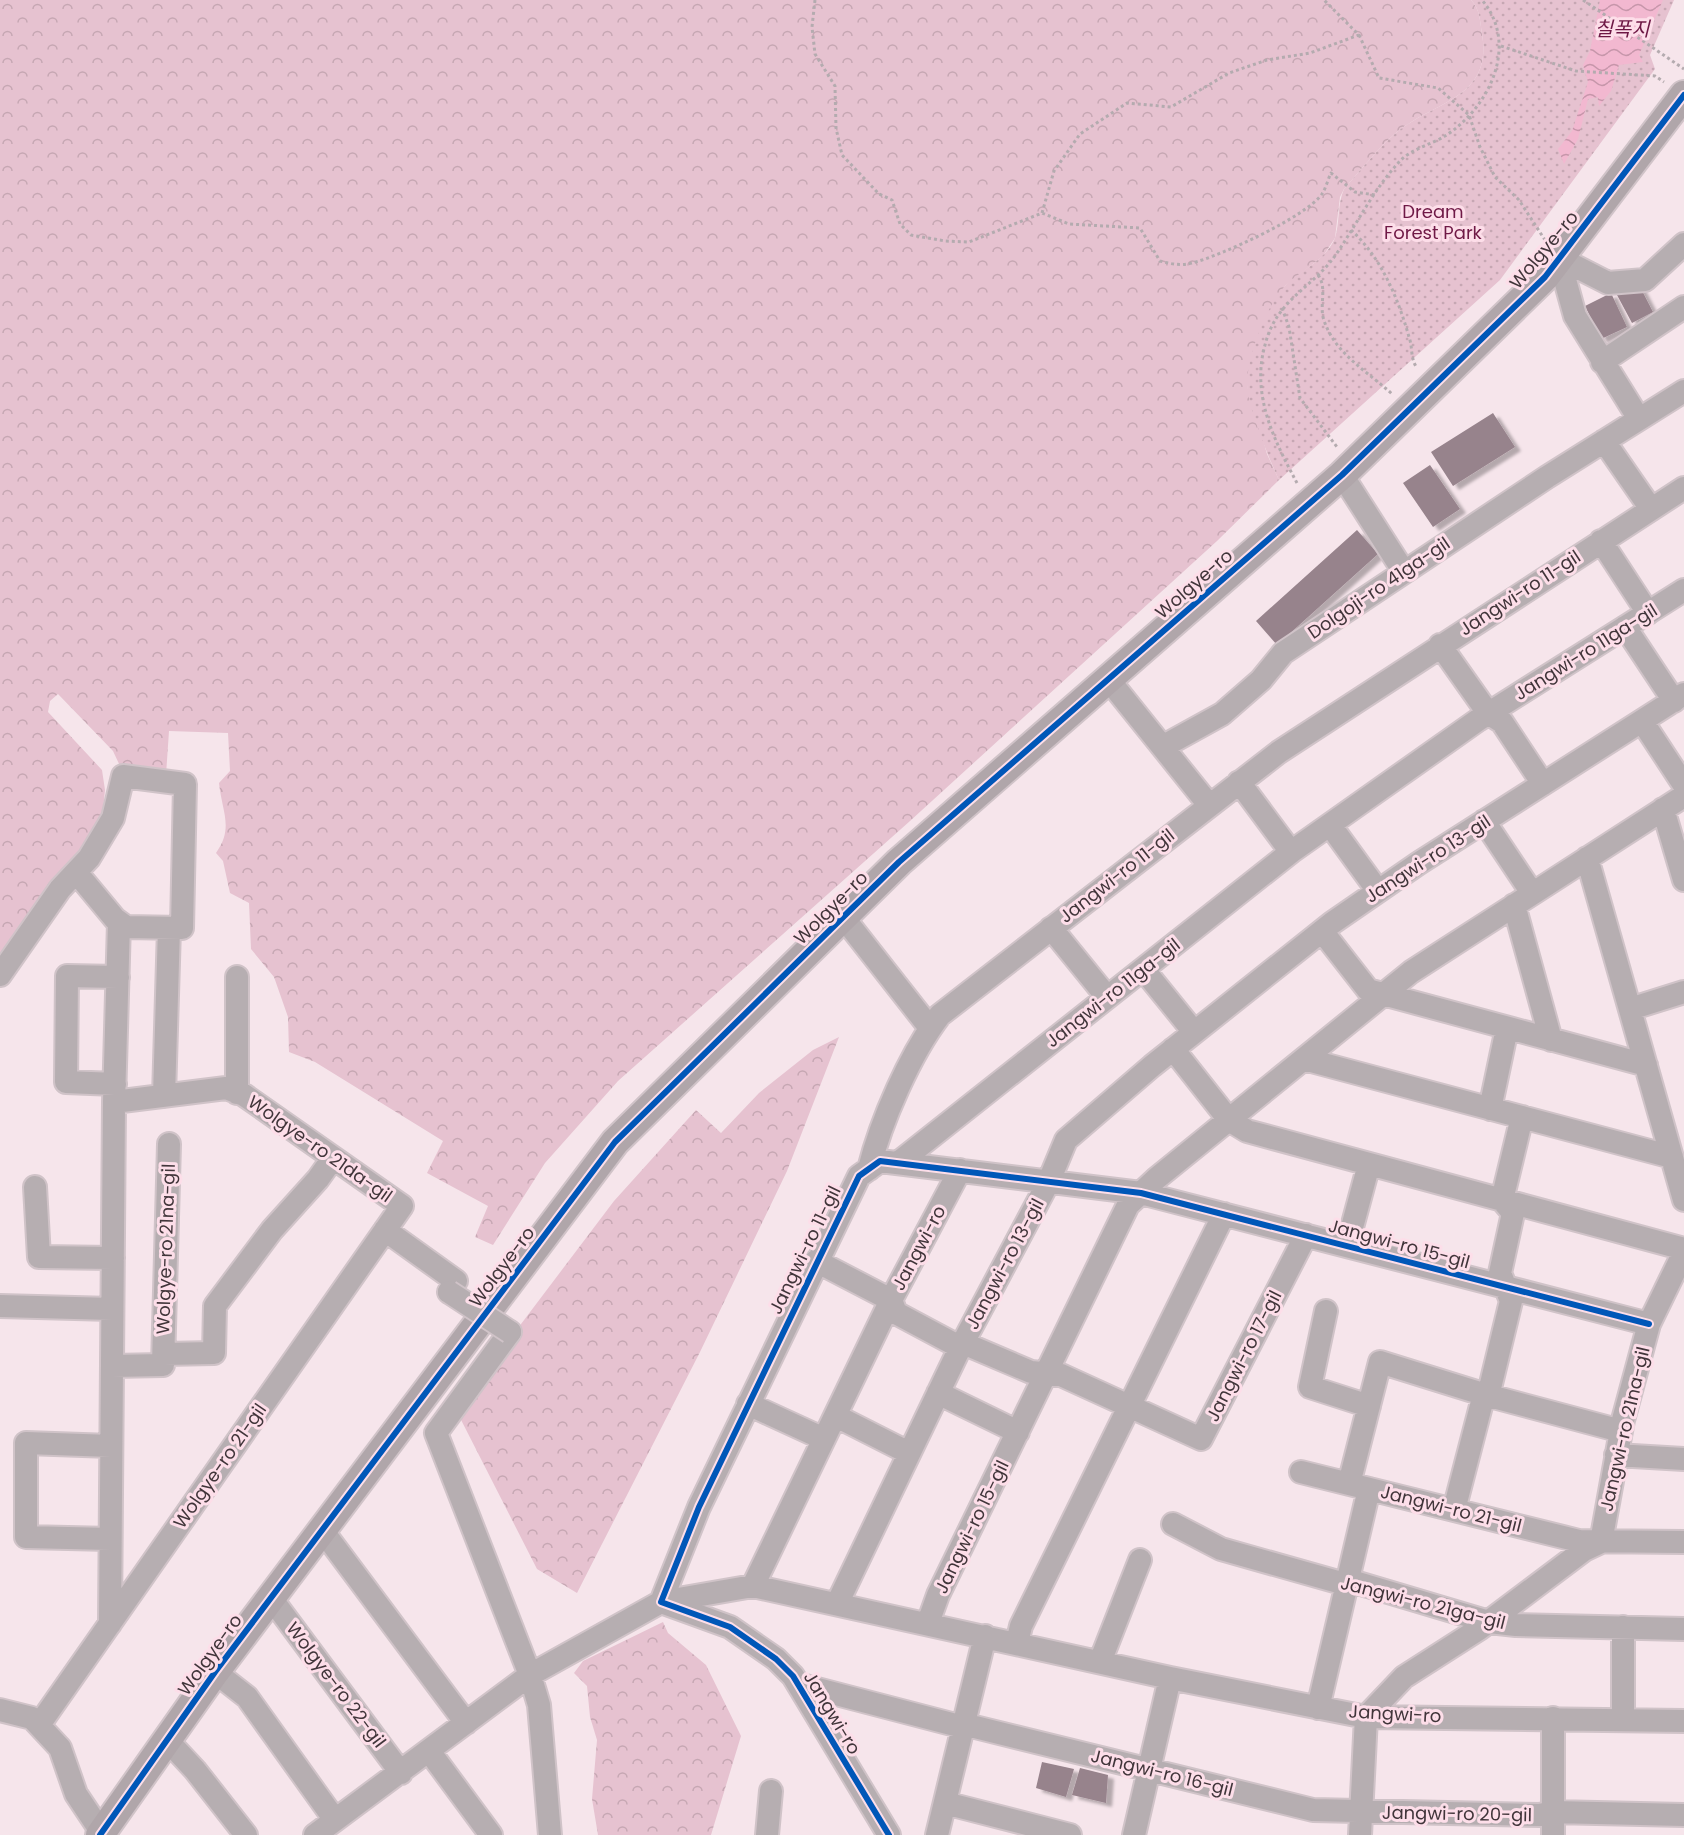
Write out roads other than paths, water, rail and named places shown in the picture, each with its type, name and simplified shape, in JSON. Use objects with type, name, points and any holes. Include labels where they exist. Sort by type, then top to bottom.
[{"type":"main road","name":"Wolgye-ro","points":[[101,1834],[215,1672],[615,1142],[899,862],[1347,470],[1545,277],[1674,88]]},
{"type":"street","points":[[1561,256],[1608,283],[1645,280],[1684,244]]},
{"type":"street","name":"Wolgye-ro","points":[[1561,256],[1575,316],[1639,419]]},
{"type":"street","points":[[1602,362],[1684,307]]},
{"type":"street","name":"Dolgoji-ro 41ga-gil","points":[[1164,746],[1222,714],[1261,680],[1282,653],[1604,441],[1684,392]]},
{"type":"street","points":[[1604,441],[1651,509]]},
{"type":"street","points":[[1347,470],[1404,572]]},
{"type":"street","name":"Jangwi-ro 11-gil","points":[[661,1602],[699,1507],[816,1260],[859,1176],[869,1169],[876,1139],[930,1028],[940,1015],[1279,752],[1684,488]]},
{"type":"street","name":"Jangwi-ro 11-gil","points":[[1600,541],[1648,613]]},
{"type":"street","name":"Jangwi-ro 11ga-gil","points":[[898,1163],[1291,852],[1488,713],[1684,590]]},
{"type":"street","name":"Jangwi-ro 13-gil","points":[[837,1604],[963,1343],[1049,1181],[1066,1140],[1173,1049],[1322,931],[1484,821],[1679,698],[1625,627]]},
{"type":"street","name":"Jangwi-ro 11-gil","points":[[1440,645],[1488,713]]},
{"type":"street","points":[[1108,679],[1209,805]]},
{"type":"street","name":"Jangwi-ro 11ga-gil","points":[[1488,713],[1502,722],[1543,784]]},
{"type":"street","points":[[1642,721],[1684,785]]},
{"type":"street","points":[[0,975],[60,889],[89,858],[113,818],[123,776],[185,784],[182,928],[126,927],[119,922],[76,872]]},
{"type":"street","points":[[1239,782],[1291,852]]},
{"type":"street","name":"Jangwi-ro 15-gil","points":[[928,1623],[938,1595],[1128,1205],[1411,972],[1684,796]]},
{"type":"street","points":[[1663,809],[1684,880]]},
{"type":"street","points":[[1484,821],[1523,899],[1551,1040]]},
{"type":"street","points":[[1329,825],[1378,891]]},
{"type":"street","points":[[1587,858],[1684,1200]]},
{"type":"street","name":"Wolgye-ro","points":[[843,917],[930,1028]]},
{"type":"street","points":[[110,1624],[112,1309],[119,922]]},
{"type":"street","points":[[165,1096],[169,928]]},
{"type":"street","points":[[1051,928],[1107,998]]},
{"type":"street","points":[[1322,931],[1368,990],[1382,996],[1646,1065]]},
{"type":"street","points":[[1143,969],[1194,1032]]},
{"type":"street","points":[[115,1093],[66,1082],[67,975],[118,977]]},
{"type":"street","name":"Wolgye-ro 21da-gil","points":[[237,977],[237,1093]]},
{"type":"street","points":[[1630,1009],[1684,992]]},
{"type":"street","points":[[1490,1108],[1507,1029]]},
{"type":"street","points":[[1173,1049],[1229,1120],[1247,1131],[1684,1250]]},
{"type":"street","points":[[1304,1059],[1672,1157]]},
{"type":"street","name":"Wolgye-ro 21da-gil","points":[[115,1093],[165,1096],[226,1088],[237,1093],[402,1206]]},
{"type":"street","points":[[1502,1200],[1522,1117]]},
{"type":"street","name":"Wolgye-ro 21na-gil","points":[[112,1366],[163,1365],[169,1144]]},
{"type":"street","name":"Wolgye-ro 21na-gil","points":[[164,1354],[214,1353],[215,1306],[272,1230],[318,1179],[333,1158]]},
{"type":"street","points":[[869,1169],[880,1161],[1141,1193]]},
{"type":"street","name":"Jangwi-ro 15-gil","points":[[1347,1246],[1368,1164]]},
{"type":"street","name":"Jangwi-ro","points":[[753,1586],[891,1300],[960,1170]]},
{"type":"street","points":[[35,1187],[39,1257],[113,1258]]},
{"type":"street","name":"Jangwi-ro 15-gil","points":[[1141,1193],[1650,1324]]},
{"type":"street","points":[[1454,1510],[1511,1301],[1500,1273],[1513,1213],[1502,1200]]},
{"type":"street","name":"Wolgye-ro 21-gil","points":[[39,1725],[402,1206]]},
{"type":"street","points":[[1017,1643],[1021,1626],[1224,1214]]},
{"type":"street","name":"Wolgye-ro","points":[[385,1230],[456,1281],[449,1292],[510,1332],[436,1433],[530,1675]]},
{"type":"street","name":"Jangwi-ro 17-gil","points":[[1129,1406],[1201,1439],[1306,1235]]},
{"type":"street","name":"Jangwi-ro 21na-gil","points":[[1600,1542],[1621,1431],[1650,1324],[1684,1250]]},
{"type":"street","name":"Jangwi-ro 11-gil","points":[[816,1260],[891,1300]]},
{"type":"street","name":"Jangwi-ro 13-gil","points":[[891,1300],[896,1313],[954,1344],[963,1343]]},
{"type":"street","points":[[0,1306],[112,1309]]},
{"type":"street","points":[[1326,1311],[1310,1388],[1369,1406]]},
{"type":"street","points":[[963,1343],[1031,1372],[1061,1375],[1129,1406]]},
{"type":"street","points":[[1318,1707],[1347,1582],[1369,1406],[1380,1362],[1486,1395],[1621,1431]]},
{"type":"street","points":[[938,1393],[1018,1432]]},
{"type":"street","points":[[748,1404],[824,1439]]},
{"type":"street","points":[[836,1416],[909,1453]]},
{"type":"street","points":[[110,1539],[26,1537],[26,1443],[111,1446]]},
{"type":"street","points":[[1616,1455],[1684,1459]]},
{"type":"street","name":"Jangwi-ro 21-gil","points":[[1301,1472],[1578,1541],[1684,1542]]},
{"type":"street","name":"Jangwi-ro 21ga-gil","points":[[1173,1524],[1221,1549],[1338,1582],[1358,1583],[1489,1622],[1516,1625],[1684,1629]]},
{"type":"street","points":[[322,1530],[466,1723]]},
{"type":"street","points":[[1366,1717],[1404,1677],[1489,1622],[1584,1550],[1600,1542]]},
{"type":"street","points":[[1100,1662],[1140,1560]]},
{"type":"street","name":"Jangwi-ro","points":[[315,1835],[530,1675],[661,1602],[753,1586],[1170,1678],[1366,1717],[1684,1721]]},
{"type":"street","name":"Wolgye-ro 22-gil","points":[[271,1598],[401,1773]]},
{"type":"street","name":"Jangwi-ro","points":[[661,1602],[730,1626],[776,1659],[798,1684],[889,1835]]},
{"type":"street","points":[[1623,1628],[1623,1720]]},
{"type":"street","points":[[937,1835],[985,1636]]},
{"type":"street","name":"Wolgye-ro","points":[[215,1672],[247,1697],[335,1820]]},
{"type":"street","points":[[530,1675],[539,1705],[550,1835]]},
{"type":"street","points":[[1134,1835],[1170,1678]]},
{"type":"street","name":"Jangwi-ro","points":[[798,1684],[963,1727]]},
{"type":"street","points":[[0,1710],[32,1718],[60,1748],[76,1794],[101,1834]]},
{"type":"street","name":"Jangwi-ro 20-gil","points":[[1359,1835],[1366,1717]]},
{"type":"street","points":[[1553,1718],[1553,1835]]},
{"type":"street","name":"Jangwi-ro 16-gil","points":[[963,1727],[975,1727],[1313,1810],[1361,1812]]},
{"type":"street","points":[[167,1740],[195,1770],[246,1835]]},
{"type":"street","points":[[429,1751],[485,1833]]},
{"type":"street","points":[[767,1835],[771,1791]]},
{"type":"street","points":[[945,1803],[1070,1835]]},
{"type":"street","name":"Jangwi-ro 20-gil","points":[[1361,1812],[1684,1815]]},
{"type":"water","name":"칠폭지","points":[[1600,0],[1663,0],[1639,55],[1643,62],[1619,65],[1611,91],[1599,106],[1598,97],[1588,99],[1578,139],[1564,164],[1558,149],[1572,131],[1588,82],[1583,65],[1590,51]]},
{"type":"park label","name":"Dream Forest Park","points":[[1433,222]]}]
